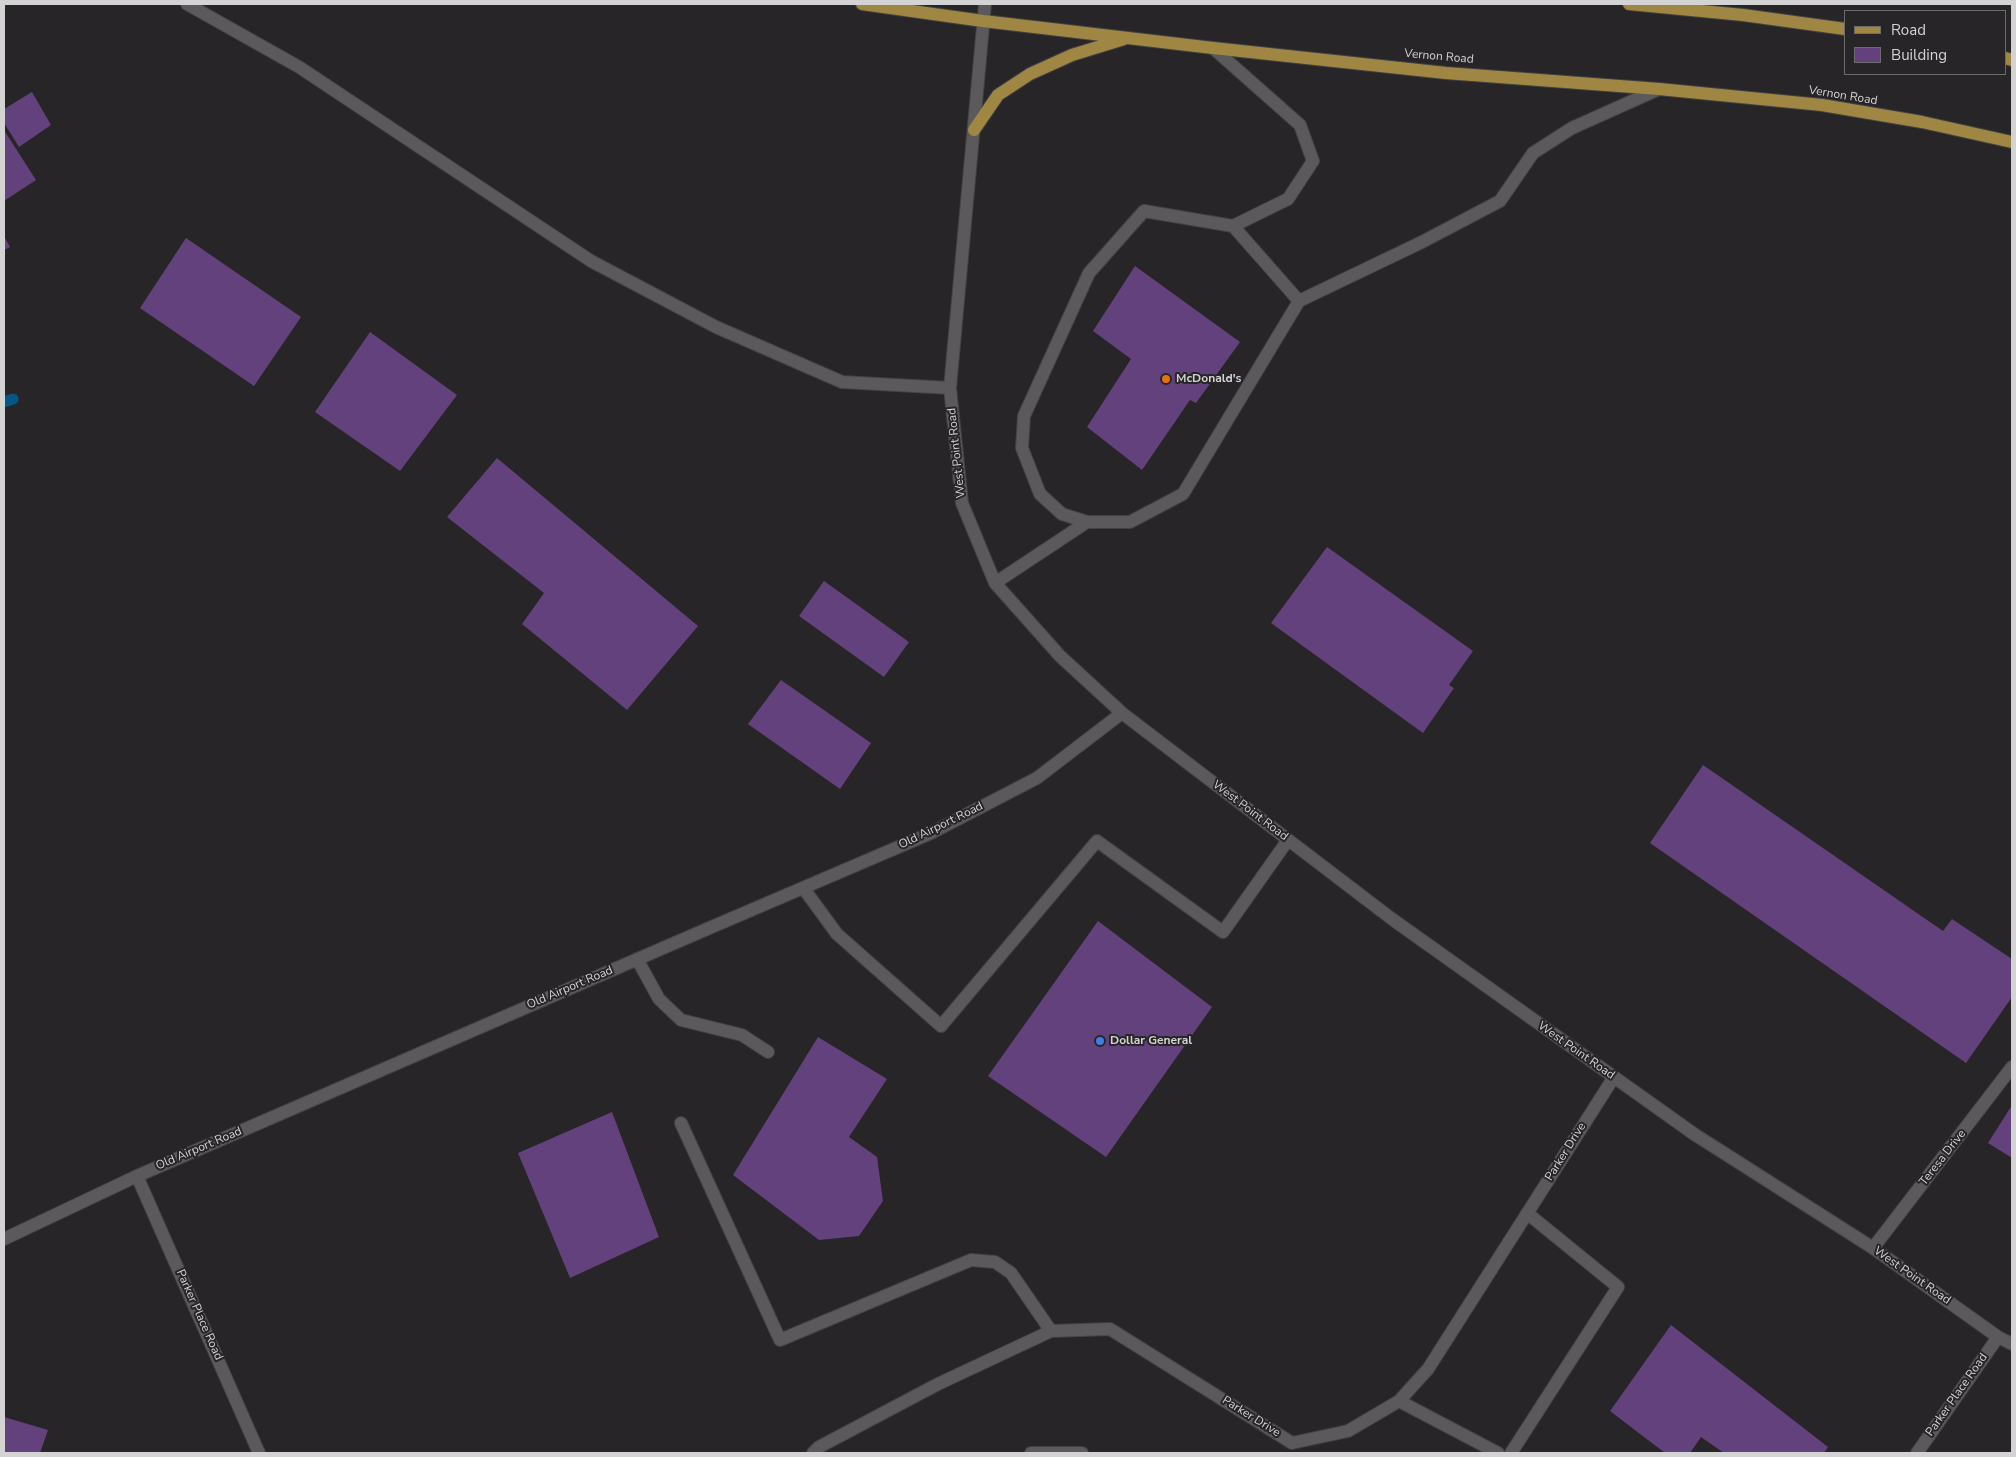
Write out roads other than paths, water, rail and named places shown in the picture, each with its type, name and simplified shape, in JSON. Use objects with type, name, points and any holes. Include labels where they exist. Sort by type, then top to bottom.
[{"type":"main road","name":"Vernon Road","points":[[862,4],[983,21],[1213,48],[1446,72],[1658,88],[1822,106],[1922,122],[2012,142]]},
{"type":"main road","points":[[1629,4],[1743,15],[1844,29]]},
{"type":"main road","points":[[974,130],[998,96],[1030,74],[1072,55],[1128,38]]},
{"type":"street","points":[[187,4],[299,67],[591,262],[716,327],[842,382],[950,388]]},
{"type":"street","name":"West Point Road","points":[[985,4],[950,388],[962,503],[995,583],[1060,656],[1122,713],[1392,919],[1694,1134],[1873,1248],[1998,1337],[2012,1344]]},
{"type":"street","points":[[1213,48],[1300,125],[1313,161],[1288,199],[1233,226],[1144,211],[1089,273],[1024,416],[1022,448],[1040,494],[1062,514],[1087,522],[1130,522],[1182,494],[1300,301],[1422,242],[1500,201],[1533,153],[1572,128],[1658,88]]},
{"type":"street","points":[[1233,226],[1300,301]]},
{"type":"street","points":[[995,583],[1087,522]]},
{"type":"street","name":"Old Airport Road","points":[[4,1238],[137,1176],[931,833],[1037,778],[1122,713]]},
{"type":"street","points":[[804,889],[837,934],[941,1026],[1097,841],[1223,932],[1288,840]]},
{"type":"street","points":[[637,959],[659,999],[681,1020],[742,1035],[768,1052]]},
{"type":"street","name":"Teresa Drive","points":[[1873,1248],[2012,1067]]},
{"type":"street","name":"Parker Drive","points":[[813,1453],[819,1447],[938,1384],[1051,1331],[1110,1328],[1290,1448],[1348,1431],[1399,1401],[1428,1369],[1614,1077]]},
{"type":"street","points":[[681,1123],[780,1340],[971,1260],[995,1262],[1012,1273],[1051,1331]]},
{"type":"street","name":"Parker Place Road","points":[[137,1176],[259,1453]]},
{"type":"street","points":[[1511,1453],[1618,1287],[1527,1213]]},
{"type":"street","name":"Parker Place Road","points":[[1916,1453],[1998,1337]]},
{"type":"street","points":[[1399,1401],[1498,1453]]},
{"type":"street","points":[[1031,1453],[1082,1453]]},
{"type":"waterway","points":[[4,402],[13,399]]},
{"type":"place","name":"McDonald's","points":[[1166,379]]},
{"type":"place","name":"Dollar General","points":[[1100,1041]]}]
